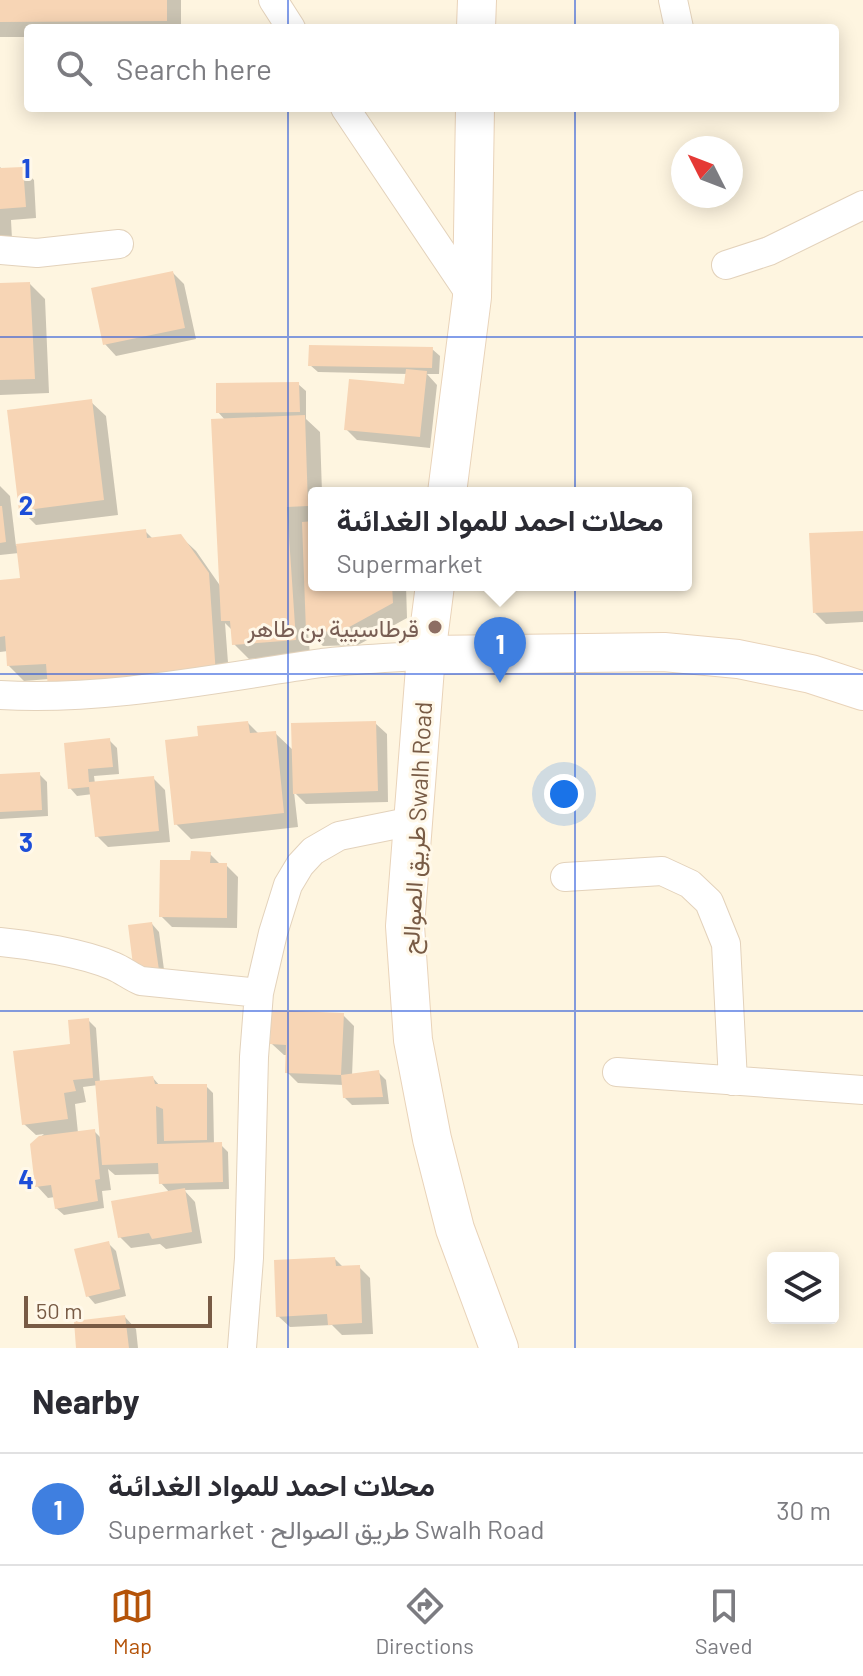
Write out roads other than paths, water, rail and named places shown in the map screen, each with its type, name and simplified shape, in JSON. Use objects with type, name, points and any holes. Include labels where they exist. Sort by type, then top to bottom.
[{"type":"street","points":[[273,0],[288,24]]},
{"type":"street","points":[[476,24],[477,0]]},
{"type":"street","points":[[673,0],[678,24]]},
{"type":"street","points":[[348,112],[472,297]]},
{"type":"street","points":[[448,487],[472,297],[475,112]]},
{"type":"street","points":[[726,265],[769,251],[863,205]]},
{"type":"street","points":[[0,250],[37,253],[119,244]]},
{"type":"street","name":"طريق الصوالح Swalh Road","points":[[434,591],[426,655],[405,926],[413,1040],[432,1139],[455,1229],[499,1348]]},
{"type":"street","points":[[0,695],[36,697],[151,689],[325,663],[426,655],[679,653],[738,659],[811,674],[863,691]]},
{"type":"street","points":[[242,1348],[249,1258],[254,1057],[259,993],[276,921],[288,885],[313,851],[339,836],[413,821]]},
{"type":"street","points":[[565,877],[662,871],[690,884],[709,902],[726,944],[733,1081]]},
{"type":"street","points":[[0,942],[86,957],[115,966],[141,981],[259,993]]},
{"type":"street","points":[[617,1072],[863,1090]]},
{"type":"place","name":"قرطاسيية بن طاهر","points":[[435,627]]},
{"type":"place","name":"محلات احمد للمواد الغدائىة","points":[[500,683]]}]
